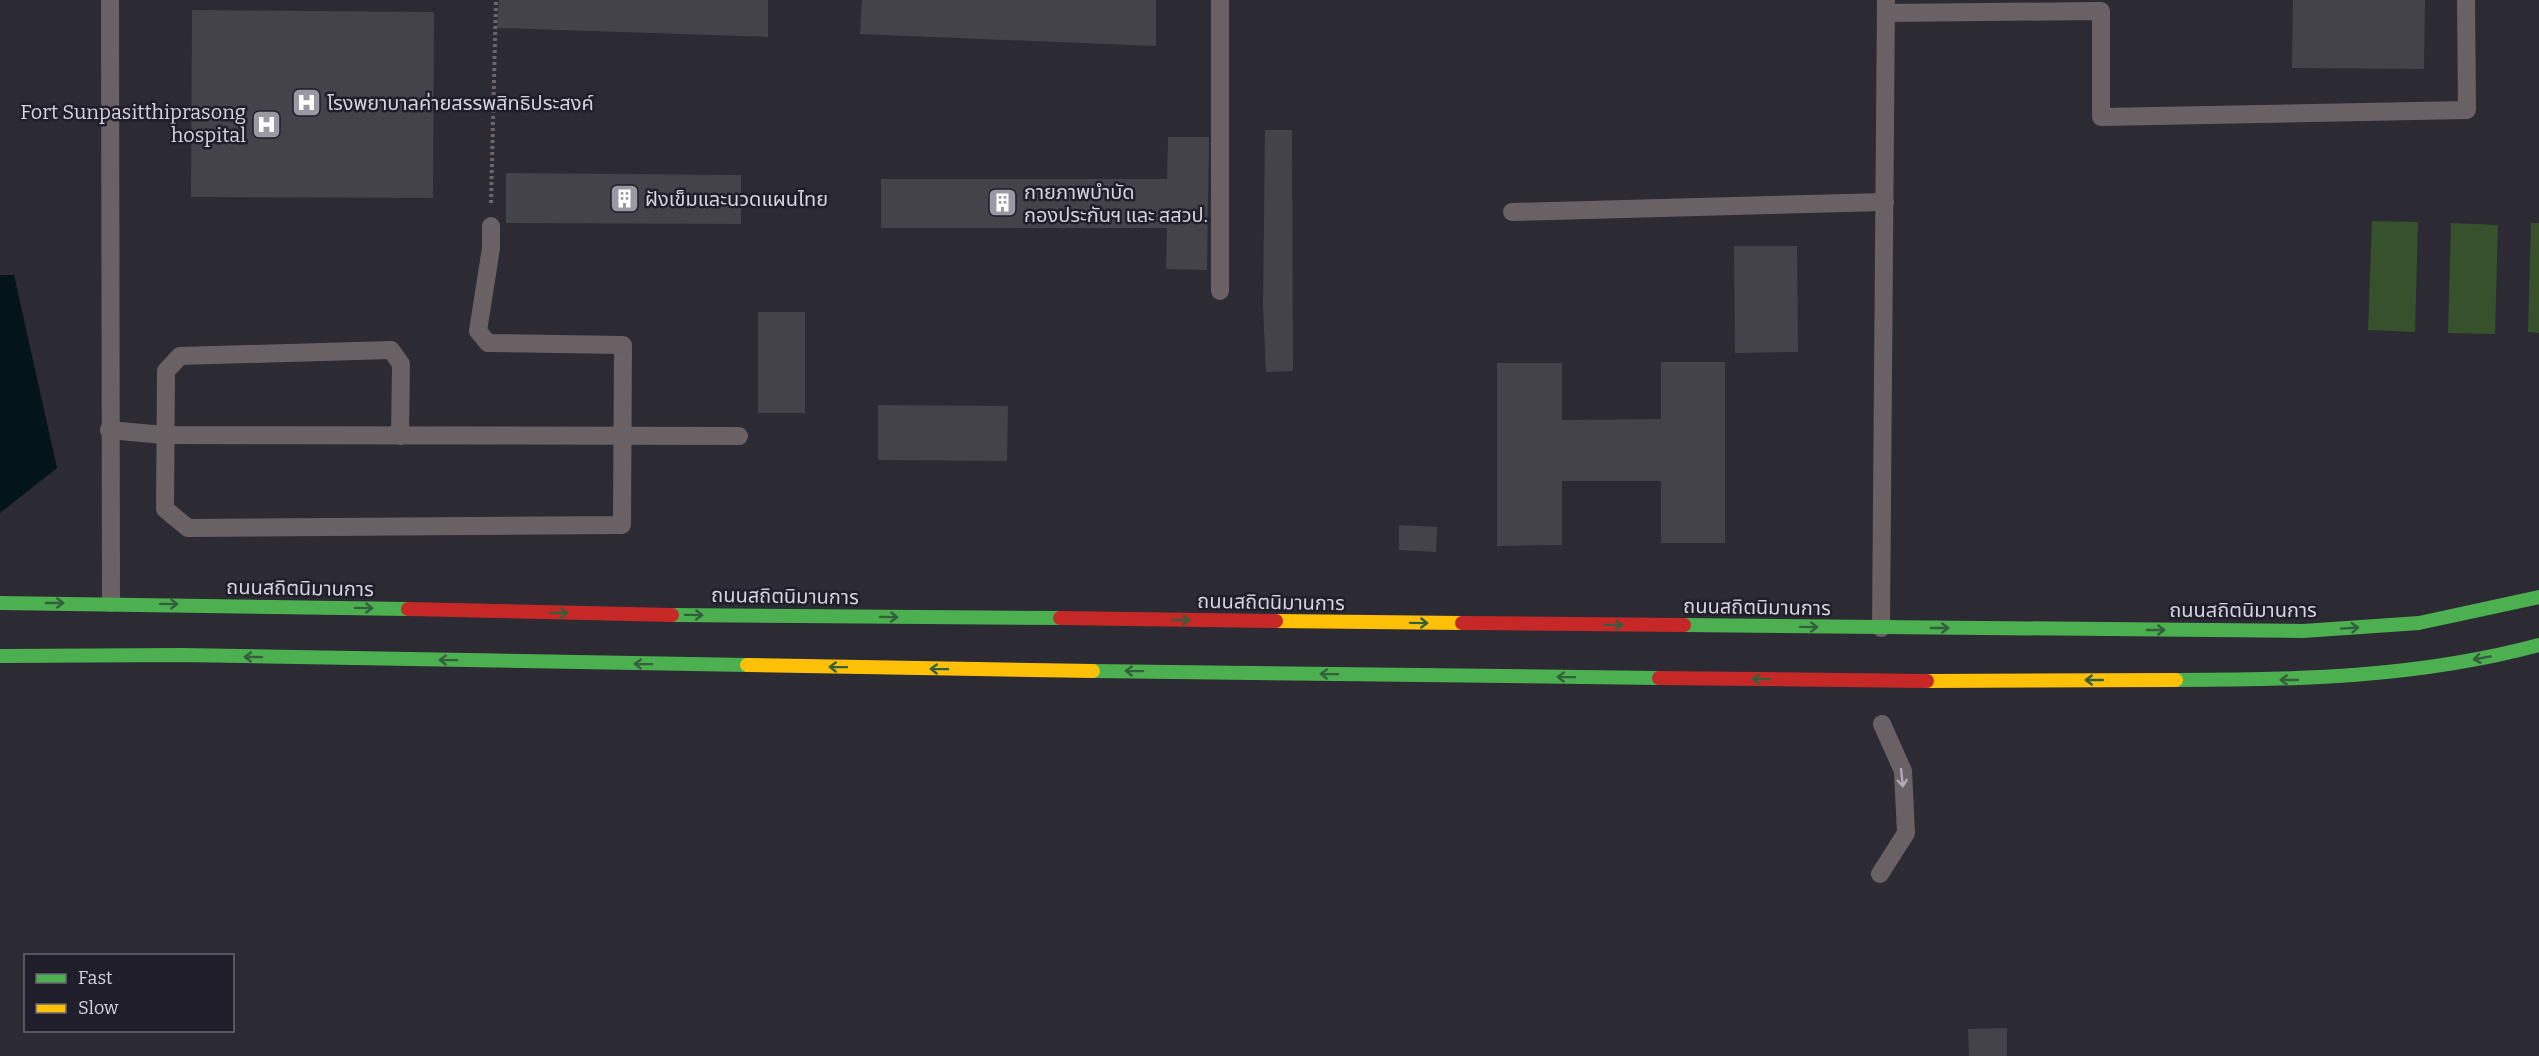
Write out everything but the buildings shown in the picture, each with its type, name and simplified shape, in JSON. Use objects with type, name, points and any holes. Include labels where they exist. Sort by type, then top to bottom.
[{"type":"main road","name":"ถนนสถิตนิมานการ","points":[[0,603],[1881,633],[2303,632],[2419,623],[2539,597]]},
{"type":"main road","points":[[110,624],[111,603]]},
{"type":"main road","points":[[0,656],[110,650],[2301,680],[2402,672],[2505,654],[2539,645]]},
{"type":"lane","points":[[110,0],[111,603]]},
{"type":"lane","points":[[1220,0],[1220,291]]},
{"type":"lane","points":[[1881,633],[1886,7],[2101,5],[2101,117],[2467,110],[2466,0]]},
{"type":"lane","points":[[1512,212],[1885,202]]},
{"type":"lane","points":[[400,436],[401,364],[391,351],[180,356],[166,371],[165,509],[188,528],[622,525],[623,345],[488,343],[478,331],[491,248],[491,226]]},
{"type":"lane","points":[[109,430],[164,435],[739,436]]},
{"type":"lane","points":[[1880,874],[1906,833],[1903,771],[1882,724]]},
{"type":"path","points":[[491,226],[496,0]]},
{"type":"green space","points":[[2372,221],[2418,222],[2415,332],[2368,330]]},
{"type":"green space","points":[[2451,223],[2498,225],[2495,334],[2448,333]]},
{"type":"green space","points":[[2531,223],[2539,223],[2539,333],[2528,332]]},
{"type":"shaded area","points":[[0,275],[14,275],[57,468],[0,513]]},
{"type":"traffic: fast","points":[[1684,625],[2303,631],[2419,623],[2539,597]]},
{"type":"traffic: fast","points":[[0,603],[408,609]]},
{"type":"traffic: fast","points":[[672,615],[1060,618]]},
{"type":"traffic: fast","points":[[2176,680],[2314,677],[2404,670],[2494,656],[2539,645]]},
{"type":"traffic: fast","points":[[0,656],[182,655],[747,665]]},
{"type":"traffic: fast","points":[[1093,671],[1659,678]]},
{"type":"traffic: slow","points":[[1276,621],[1462,623]]},
{"type":"traffic: slow","points":[[747,665],[1093,671]]},
{"type":"traffic: slow","points":[[1927,681],[2176,680]]},
{"type":"traffic: jam","points":[[408,609],[672,615]]},
{"type":"traffic: jam","points":[[1060,618],[1276,621]]},
{"type":"traffic: jam","points":[[1462,623],[1684,625]]},
{"type":"traffic: jam","points":[[1659,678],[1927,681]]},
{"type":"place","name":"โรงพยาบาลค่ายสรรพสิทธิประสงค์","points":[[306,103]]},
{"type":"place","name":"Fort Sunpasitthiprasong hospital","points":[[267,124]]},
{"type":"place","name":"ฝังเข็มและนวดแผนไทย","points":[[624,199]]},
{"type":"place","name":"กายภาพบำบัด กองประกันฯ และ สสวป.","points":[[1003,203]]}]
